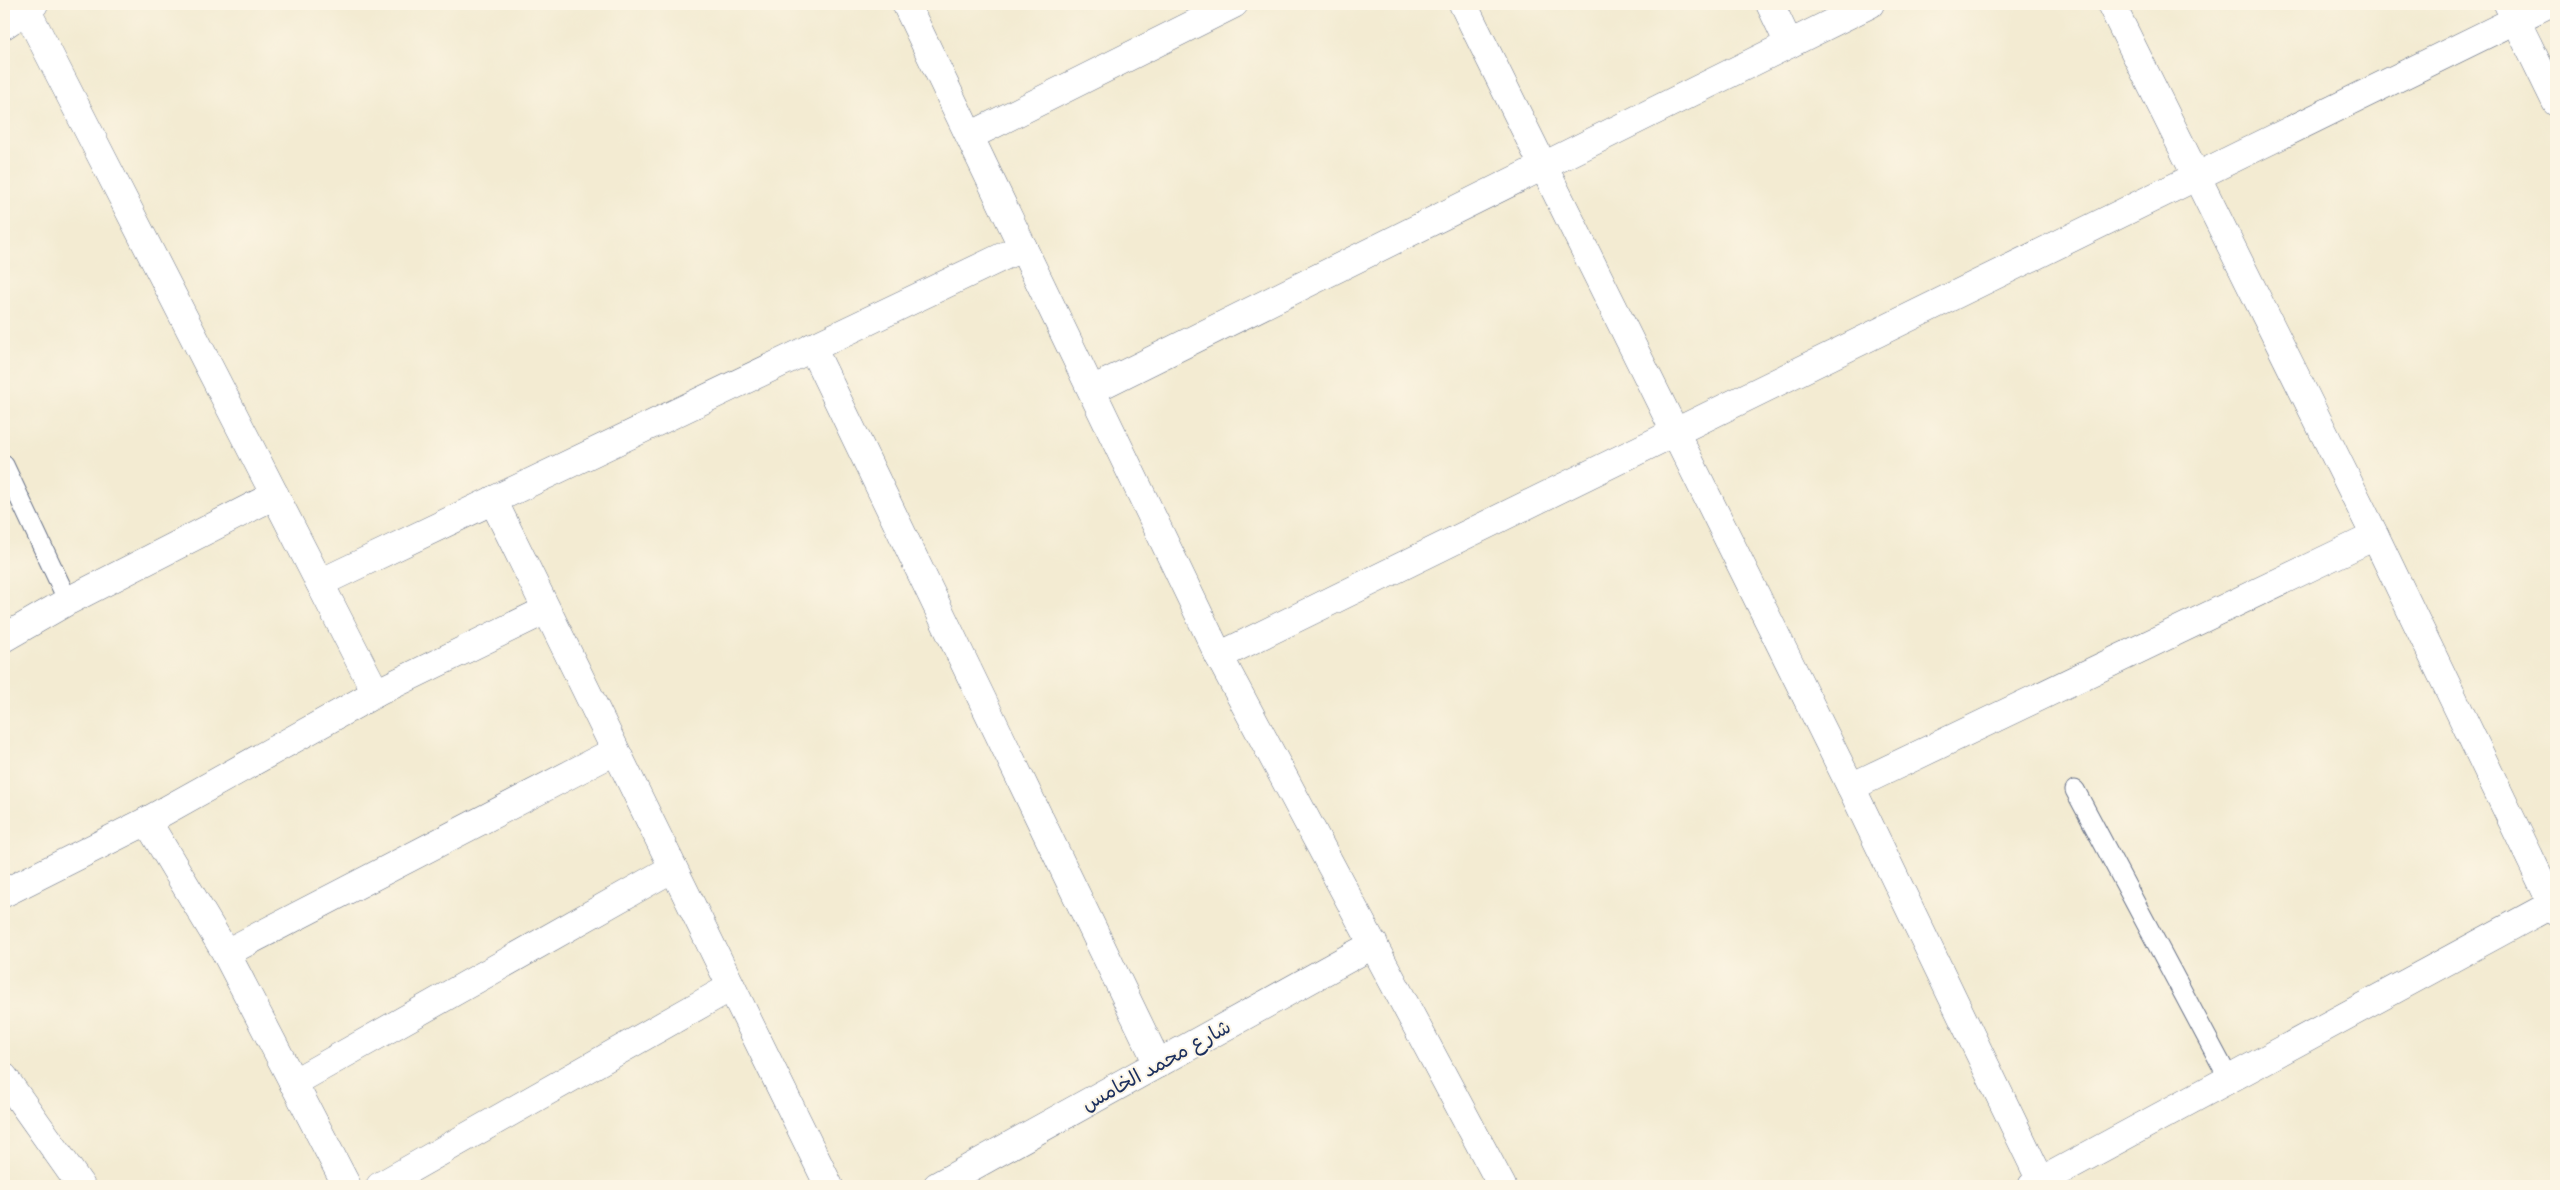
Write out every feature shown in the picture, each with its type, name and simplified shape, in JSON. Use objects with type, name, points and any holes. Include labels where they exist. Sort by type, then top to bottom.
[{"type":"street","points":[[906,4],[1219,656],[1502,1186]]},
{"type":"street","points":[[970,136],[1234,4]]},
{"type":"street","points":[[1463,4],[1851,787],[2036,1184],[2555,906],[2375,536],[2112,4]]},
{"type":"street","points":[[1770,4],[1789,44]]},
{"type":"street","points":[[1092,390],[1870,4]]},
{"type":"street","points":[[1219,656],[2197,176],[2512,12],[2548,4]]},
{"type":"street","points":[[4,25],[30,6],[376,694]]},
{"type":"street","points":[[2512,12],[2556,102]]},
{"type":"street","points":[[320,583],[1023,247]]},
{"type":"street","points":[[812,347],[1158,1064]]},
{"type":"street","points":[[4,638],[68,601],[275,495]]},
{"type":"street","points":[[492,500],[829,1186]]},
{"type":"street","points":[[1851,787],[2375,536]]},
{"type":"street","points":[[4,893],[147,821],[376,694],[546,610]]},
{"type":"street","points":[[226,953],[616,751]]},
{"type":"street","points":[[147,821],[226,953],[347,1186]]},
{"type":"street","points":[[293,1083],[673,868]]},
{"type":"street","name":"شارع محمد الخامس","points":[[937,1186],[1374,944]]},
{"type":"street","points":[[380,1186],[731,988]]},
{"type":"street","points":[[4,1077],[80,1186]]},
{"type":"lane","points":[[4,465],[68,601]]},
{"type":"lane","points":[[2075,790],[2229,1079]]}]
